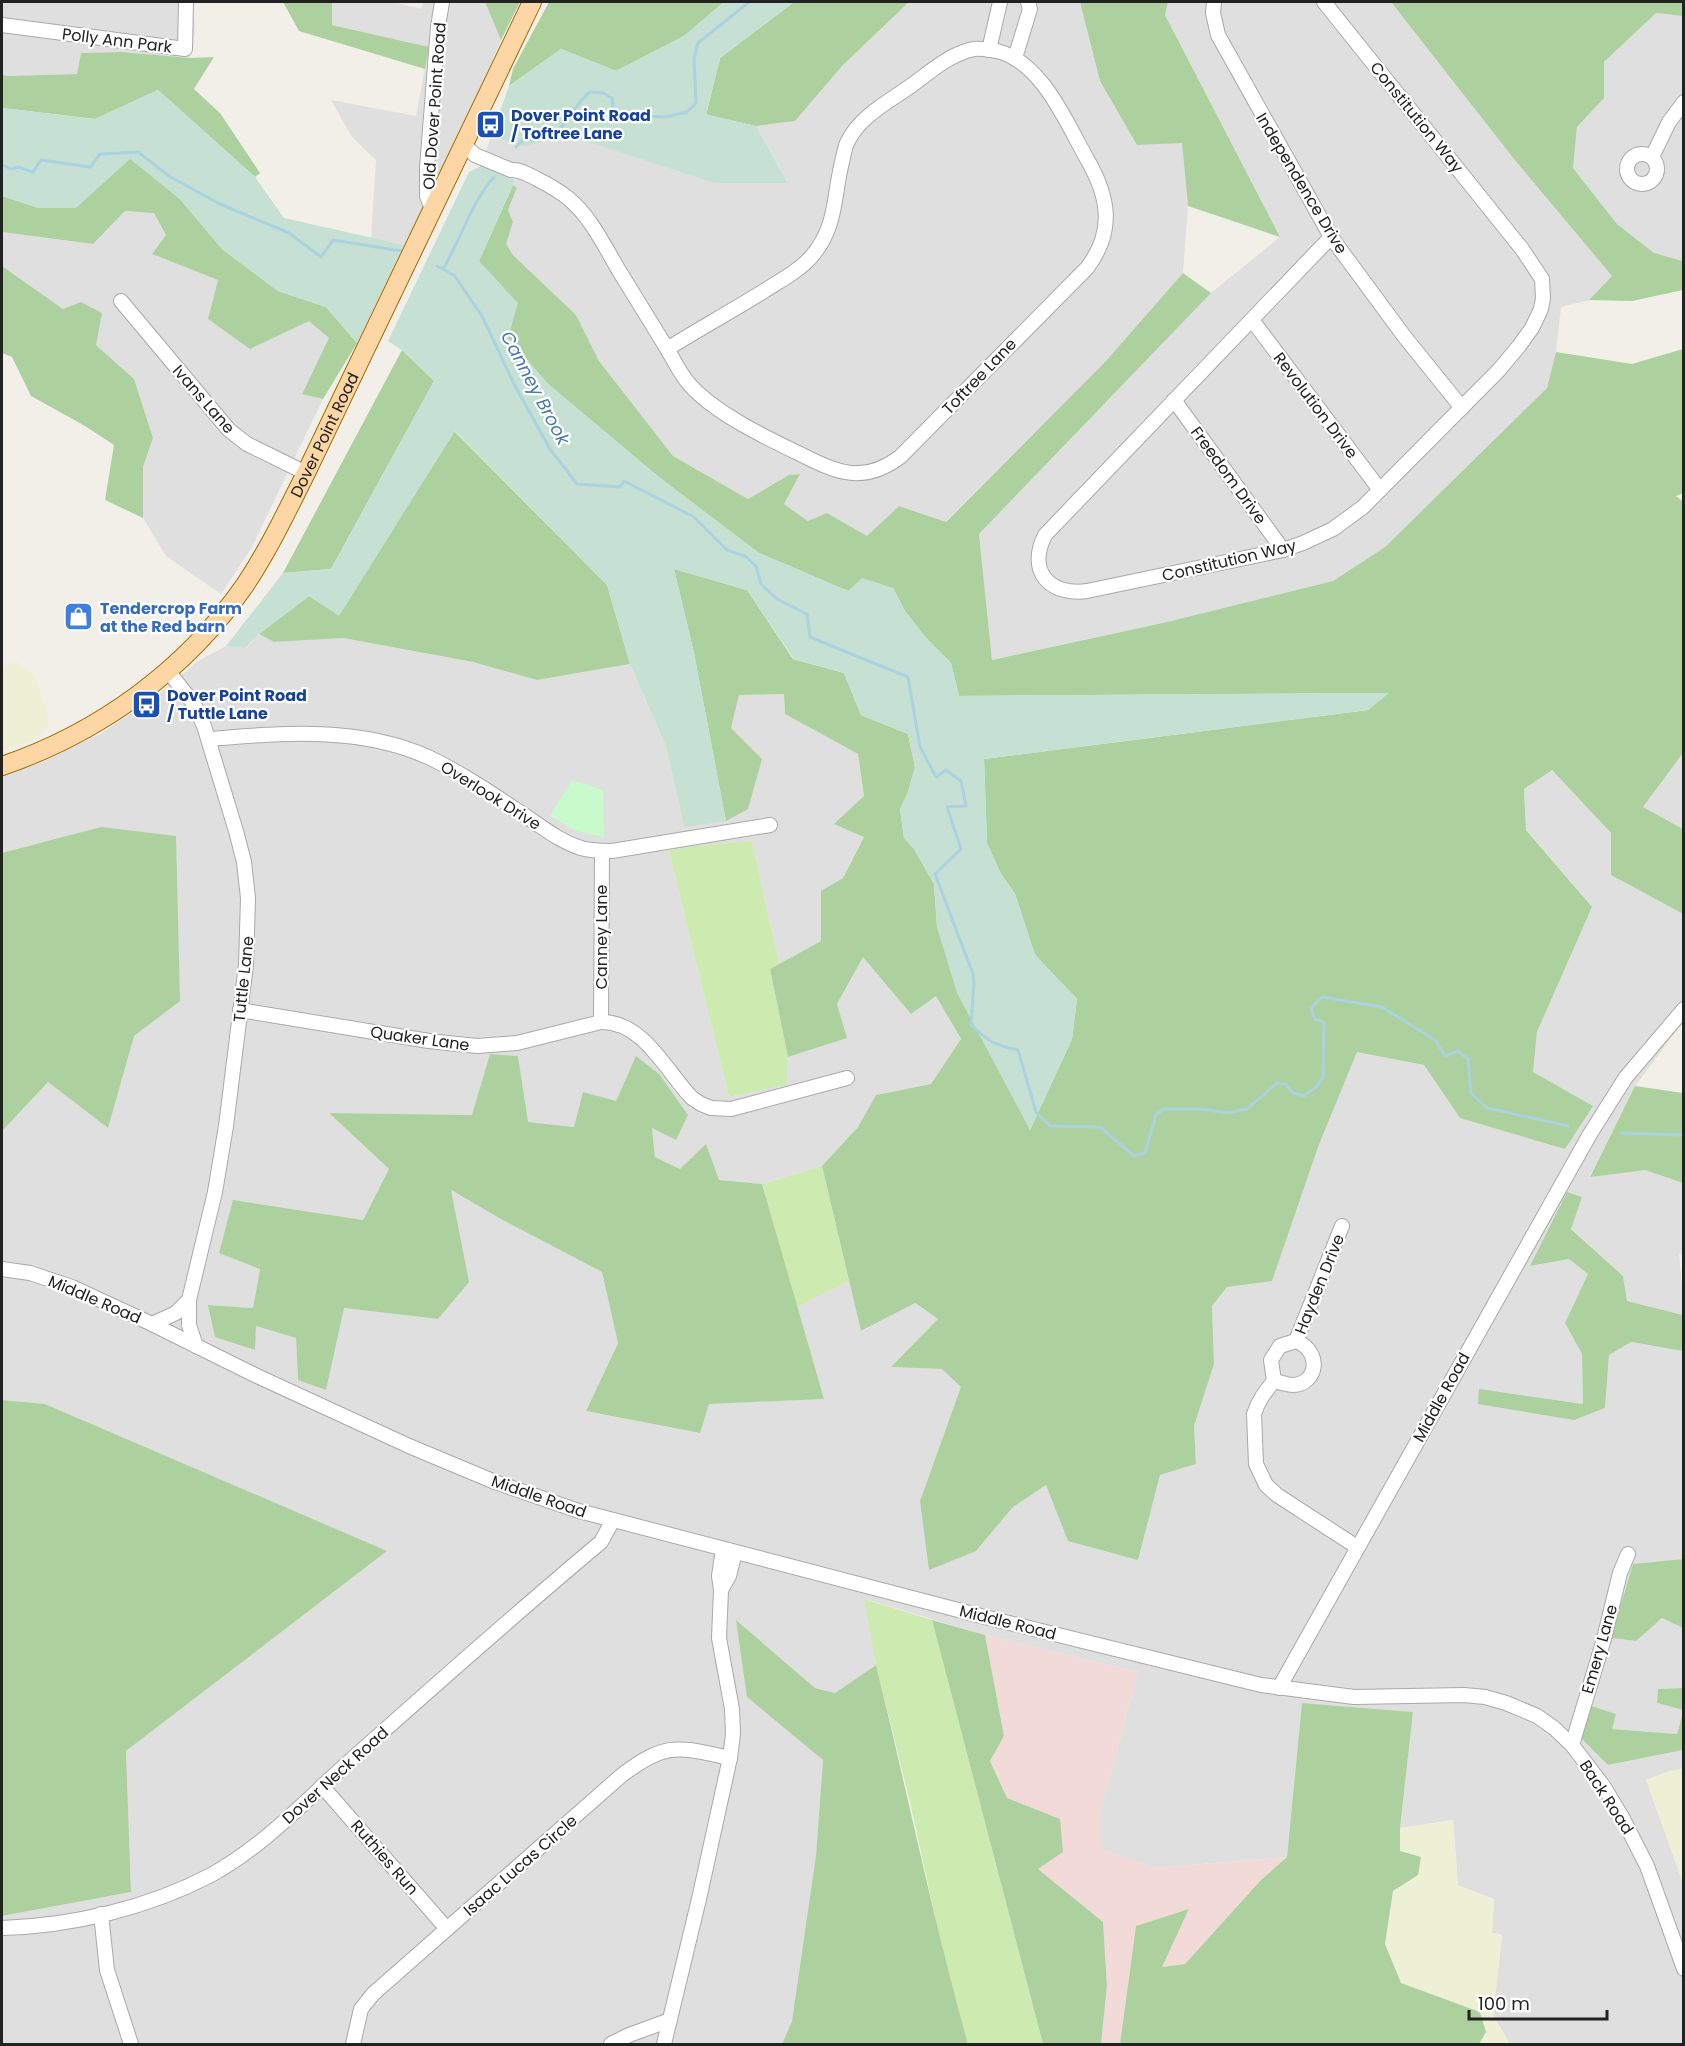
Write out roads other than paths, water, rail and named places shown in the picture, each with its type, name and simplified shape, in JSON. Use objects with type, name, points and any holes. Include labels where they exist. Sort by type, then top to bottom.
[{"type":"main road","name":"Dover Point Road","points":[[2,766],[54,746],[134,699],[168,671],[217,621],[245,585],[278,529],[532,2]]},
{"type":"street","name":"Polly Ann Park","points":[[2,25],[185,49],[186,2]]},
{"type":"street","name":"Old Dover Point Road","points":[[432,209],[427,196],[427,168],[442,2]]},
{"type":"street","points":[[989,50],[1000,2]]},
{"type":"street","points":[[1016,58],[1030,9],[1028,2]]},
{"type":"street","name":"Independence Drive","points":[[1214,2],[1213,13],[1218,35],[1331,237],[1404,336],[1462,408]]},
{"type":"street","name":"Constitution Way","points":[[1324,2],[1505,226],[1537,269],[1542,279],[1541,309],[1532,328],[1506,362],[1364,507],[1333,529],[1303,543],[1283,549],[1087,591],[1065,592],[1055,588],[1041,572],[1038,562],[1040,545],[1045,535],[1331,237]]},
{"type":"street","name":"Toftree Lane","points":[[464,145],[492,153],[514,165],[517,170],[555,189],[580,211],[607,250],[667,349],[688,383],[703,399],[721,411],[828,468],[849,474],[870,472],[891,464],[900,457],[1087,268],[1103,240],[1106,207],[1104,197],[1096,177],[1046,89],[1032,71],[1016,58],[976,48],[967,51],[940,65],[859,124],[847,142],[838,174],[832,220],[823,241],[811,257],[783,279],[667,349]]},
{"type":"street","points":[[1652,157],[1669,122],[1683,102]]},
{"type":"street","name":"Ivans Lane","points":[[121,301],[229,430],[247,444],[306,472]]},
{"type":"street","name":"Revolution Drive","points":[[1252,320],[1380,490]]},
{"type":"street","name":"Freedom Drive","points":[[1174,400],[1283,549]]},
{"type":"street","name":"Tuttle Lane","points":[[168,671],[194,704],[209,739],[236,831],[246,879],[248,940],[222,1153],[189,1300],[189,1325],[196,1346]]},
{"type":"street","name":"Overlook Drive","points":[[209,739],[332,733],[397,746],[427,757],[457,772],[566,842],[582,849],[602,851],[770,825]]},
{"type":"street","name":"Canney Lane","points":[[601,1022],[602,851]]},
{"type":"street","name":"Middle Road","points":[[2,1269],[30,1273],[54,1280],[152,1324],[336,1413],[447,1462],[551,1502],[613,1520],[1240,1681],[1279,1688],[1590,1134],[1633,1068],[1683,1009]]},
{"type":"street","name":"Quaker Lane","points":[[240,1010],[429,1041],[477,1046],[517,1043],[601,1022],[619,1023],[635,1032],[692,1098],[711,1108],[742,1107],[847,1078]]},
{"type":"street","name":"Hayden Drive","points":[[1296,1341],[1342,1226]]},
{"type":"street","points":[[152,1324],[176,1314],[189,1300]]},
{"type":"street","name":"Hayden Drive","points":[[1296,1341],[1305,1345],[1313,1356],[1314,1365],[1311,1374],[1303,1382],[1293,1385],[1274,1381],[1270,1366],[1273,1355],[1284,1344],[1296,1341]]},
{"type":"street","points":[[1274,1381],[1263,1394],[1254,1414],[1256,1464],[1262,1479],[1277,1495],[1357,1547]]},
{"type":"street","name":"Dover Neck Road","points":[[2,1929],[43,1925],[139,1904],[186,1887],[230,1864],[270,1834],[601,1542],[613,1520]]},
{"type":"street","points":[[664,2044],[734,1734],[719,1638],[722,1590],[729,1576],[729,1550]]},
{"type":"street","name":"Emery Lane","points":[[1572,1745],[1604,1639],[1620,1573],[1628,1554]]},
{"type":"street","name":"Back Road","points":[[1279,1688],[1354,1697],[1464,1695],[1485,1697],[1537,1716],[1572,1745],[1604,1787],[1647,1866],[1683,1970]]},
{"type":"street","name":"Isaac Lucas Circle","points":[[353,2044],[357,2023],[365,2003],[639,1762],[658,1752],[680,1748],[730,1758]]},
{"type":"street","name":"Ruthies Run","points":[[322,1786],[447,1929]]},
{"type":"street","points":[[101,1914],[107,1970],[131,2044]]},
{"type":"street","points":[[611,2044],[670,2020]]},
{"type":"waterway","points":[[516,147],[523,140],[541,139],[558,131],[590,92],[603,93],[612,98],[613,108],[622,115],[665,117],[687,112],[696,103],[694,58],[698,43],[749,2]]},
{"type":"waterway","name":"Canney Brook","points":[[2,165],[11,169],[18,167],[33,172],[41,160],[90,167],[100,154],[138,152],[169,176],[220,204],[289,233],[321,257],[333,240],[401,251]]},
{"type":"waterway","points":[[443,269],[479,198],[494,177]]},
{"type":"waterway","name":"Canney Brook","points":[[437,266],[454,275],[482,316],[515,386],[550,449],[577,484],[620,487],[624,481],[694,517],[727,550],[745,556],[756,566],[761,584],[777,599],[807,614],[810,637],[908,677],[920,747],[936,777],[946,770],[961,781],[966,806],[947,807],[961,849],[935,874],[973,974],[971,1024],[992,1042],[1018,1050],[1036,1112],[1050,1126],[1100,1127],[1134,1156],[1145,1153],[1156,1115],[1163,1109],[1202,1109],[1227,1113],[1247,1109],[1277,1083],[1286,1084],[1293,1093],[1304,1096],[1323,1078],[1324,1022],[1315,1019],[1311,1008],[1322,997],[1382,1007],[1435,1040],[1445,1056],[1458,1051],[1468,1059],[1471,1093],[1487,1108],[1568,1126]]},
{"type":"waterway","name":"Canney Brook","points":[[1621,1133],[1684,1135]]},
{"type":"place","name":"Dover Point Road / Toftree Lane","points":[[490,124]]},
{"type":"place","name":"Tendercrop Farm at the Red barn","points":[[79,617]]},
{"type":"place","name":"Dover Point Road / Tuttle Lane","points":[[146,704]]}]
